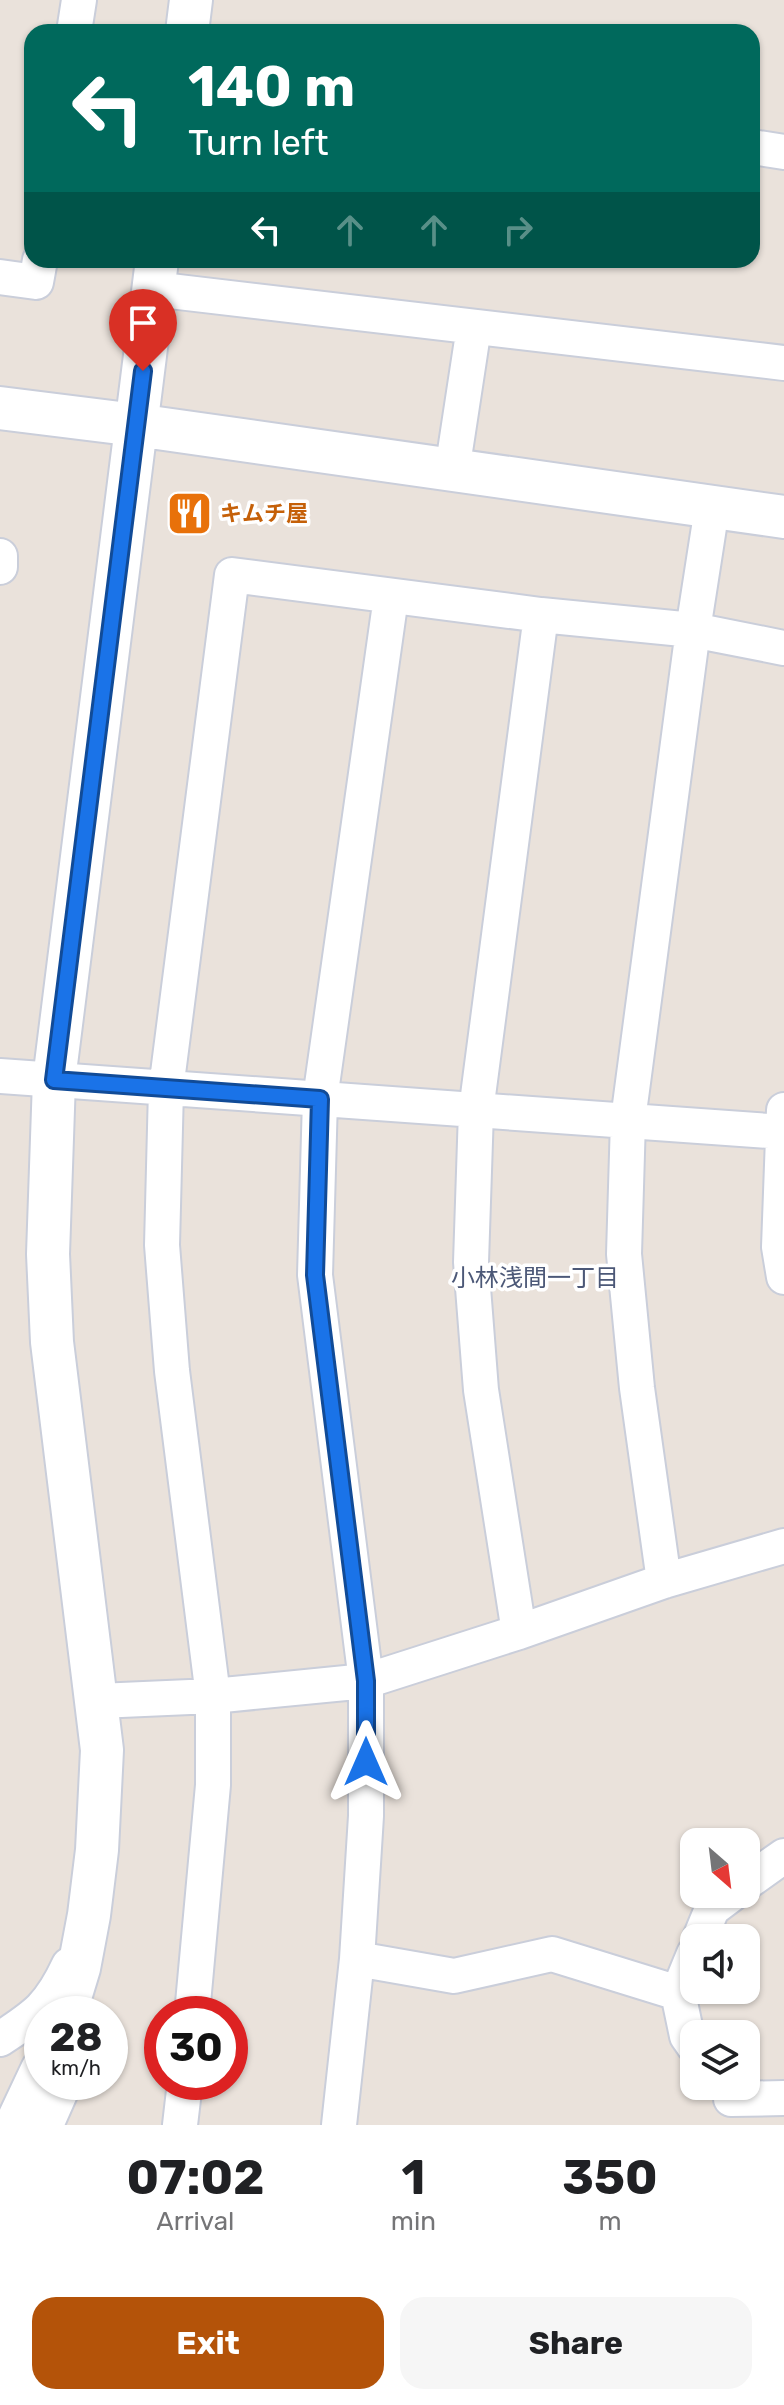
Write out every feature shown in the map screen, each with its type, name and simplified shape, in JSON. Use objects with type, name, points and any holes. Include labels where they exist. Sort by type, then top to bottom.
[{"type":"street","points":[[75,24],[79,0]]},
{"type":"street","points":[[188,24],[191,0]]},
{"type":"street","points":[[760,148],[784,152]]},
{"type":"street","points":[[0,277],[36,282],[39,268]]},
{"type":"street","points":[[80,1996],[83,1948],[97,1850],[102,1750],[52,1342],[48,1254],[54,1080],[155,275],[474,327],[784,363]]},
{"type":"street","points":[[452,471],[474,327]]},
{"type":"street","points":[[0,408],[784,517]]},
{"type":"street","points":[[664,1581],[637,1388],[624,1254],[628,1120],[712,508]]},
{"type":"street","points":[[0,556],[0,567]]},
{"type":"street","points":[[194,1996],[212,1798],[213,1696],[172,1371],[163,1261],[166,1089],[232,575],[541,615],[693,630],[784,648]]},
{"type":"street","points":[[339,2125],[357,1959],[366,1816],[366,1681],[315,1275],[320,1099],[391,597]]},
{"type":"street","points":[[519,1632],[481,1390],[471,1262],[476,1111],[541,615]]},
{"type":"street","points":[[0,1076],[628,1120],[783,1120],[779,1247],[784,1277]]},
{"type":"street","points":[[98,1701],[213,1696],[366,1681],[664,1581],[784,1546]]},
{"type":"street","points":[[760,1873],[784,1856]]},
{"type":"street","points":[[70,1996],[83,1948]]},
{"type":"street","points":[[0,2039],[41,2012],[83,1948]]},
{"type":"street","points":[[357,1959],[454,1976],[552,1954],[678,1993]]},
{"type":"street","points":[[680,1988],[678,1993],[684,2020]]},
{"type":"street","points":[[725,2103],[784,2098]]},
{"type":"street","points":[[16,2125],[28,2100]]},
{"type":"street","points":[[46,2125],[57,2100]]},
{"type":"street","points":[[180,2125],[183,2100]]},
{"type":"place","name":"キムチ屋","points":[[189,513]]},
{"type":"district","name":"小林浅間一丁目","points":[[535,1278]]},
{"type":"route","points":[[143,371],[54,1080],[320,1099],[315,1275],[366,1681],[366,1762]]}]
